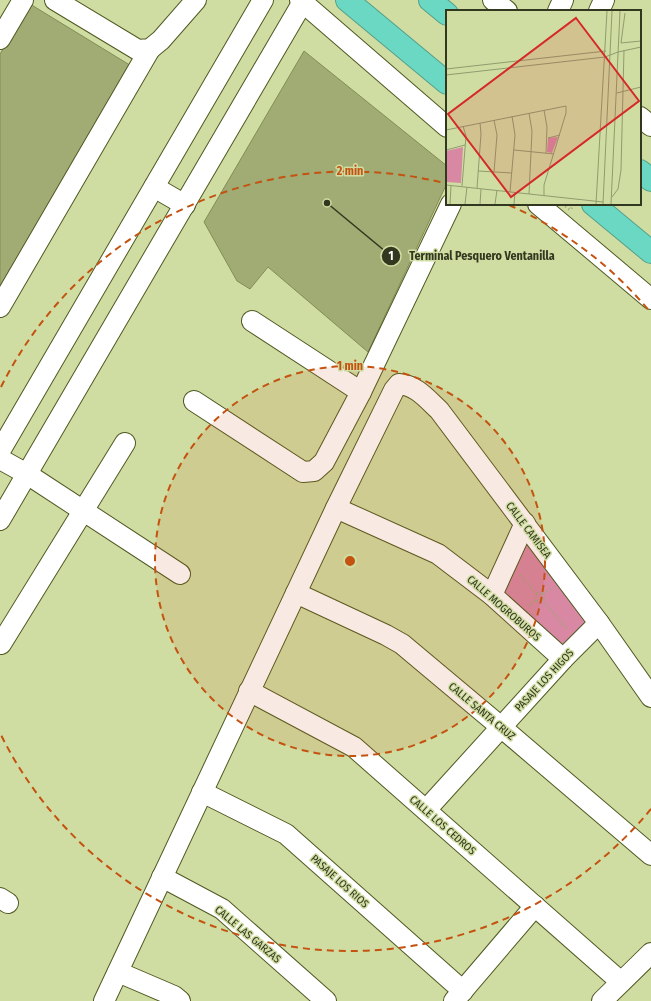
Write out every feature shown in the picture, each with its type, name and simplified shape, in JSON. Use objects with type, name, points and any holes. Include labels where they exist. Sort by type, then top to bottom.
[{"type":"highway","points":[[347,0],[446,82]]},
{"type":"highway","points":[[430,0],[446,13]]},
{"type":"highway","points":[[641,172],[651,180]]},
{"type":"highway","points":[[594,205],[651,252]]},
{"type":"street","points":[[0,40],[23,0]]},
{"type":"street","points":[[55,0],[138,50],[150,48]]},
{"type":"street","points":[[0,307],[150,48],[161,40],[196,0]]},
{"type":"street","points":[[0,451],[263,0]]},
{"type":"street","points":[[493,0],[506,10]]},
{"type":"street","points":[[558,10],[563,0]]},
{"type":"street","points":[[599,10],[604,0]]},
{"type":"street","points":[[0,520],[185,205],[302,1],[446,126]]},
{"type":"street","points":[[641,118],[651,126]]},
{"type":"street","points":[[154,187],[185,205]]},
{"type":"street","points":[[194,401],[303,472],[314,471],[324,462],[361,392],[451,205]]},
{"type":"street","points":[[539,205],[651,299]]},
{"type":"street","points":[[252,321],[361,392]]},
{"type":"street","name":"CALLE CAMISEA","points":[[336,508],[394,390],[399,384],[407,384],[421,392],[439,410],[525,523],[651,697]]},
{"type":"street","points":[[0,644],[125,444]]},
{"type":"street","points":[[0,458],[180,574]]},
{"type":"street","points":[[104,1001],[336,508]]},
{"type":"street","name":"CALLE MOGROBUROS","points":[[336,508],[438,554],[492,595],[563,659]]},
{"type":"street","points":[[492,595],[525,523]]},
{"type":"street","name":"CALLE SANTA CRUZ","points":[[296,593],[402,644],[651,855]]},
{"type":"street","name":"PASAJE LOS HIGOS","points":[[426,810],[563,659],[598,623]]},
{"type":"street","name":"CALLE LOS CEDROS","points":[[250,691],[354,747],[621,982]]},
{"type":"street","name":"PASAJE LOS RIOS","points":[[202,792],[286,834],[459,996]]},
{"type":"street","name":"CALLE LAS GARZAS","points":[[162,877],[222,909],[326,1001]]},
{"type":"street","points":[[459,996],[535,906]]},
{"type":"street","points":[[602,1001],[621,982],[648,962]]},
{"type":"street","points":[[118,972],[174,996],[180,1001]]},
{"type":"path","points":[[563,205],[570,210],[573,205]]},
{"type":"path","points":[[518,573],[536,594],[536,600],[539,602],[542,600]]},
{"type":"path","points":[[536,594],[543,594],[544,598],[542,600]]},
{"type":"path","points":[[542,600],[571,634]]},
{"type":"shaded area","points":[[525,539],[584,619],[584,626],[560,646],[495,590]]},
{"type":"building","points":[[30,4],[133,67],[0,292],[0,54]]},
{"type":"building","points":[[304,51],[446,165],[446,185],[368,352],[268,267],[250,289],[237,281],[204,222]]},
{"type":"place","name":"Terminal Pesquero Ventanilla","points":[[327,203]]}]
